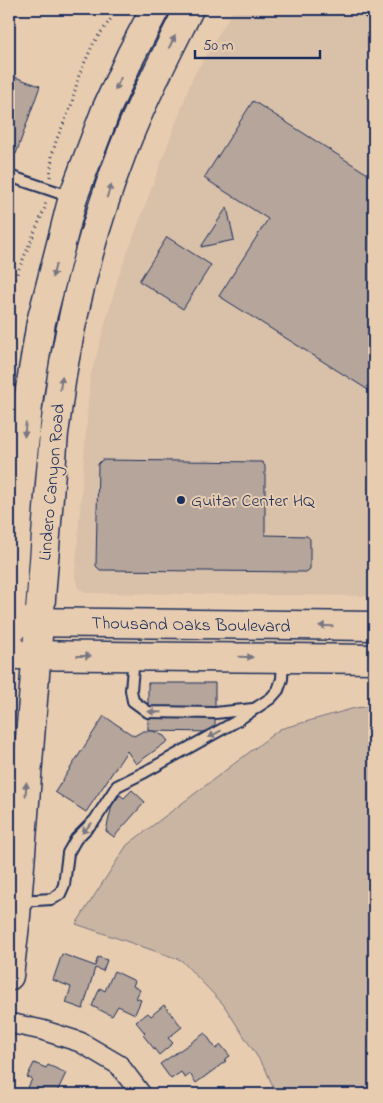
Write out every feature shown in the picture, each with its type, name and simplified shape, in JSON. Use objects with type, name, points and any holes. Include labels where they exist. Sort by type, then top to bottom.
[{"type":"main road","name":"Lindero Canyon Road","points":[[9,626],[20,476],[29,395],[41,322],[73,197],[106,110],[131,54],[155,9]]},
{"type":"main road","name":"Lindero Canyon Road","points":[[9,976],[17,901],[22,655],[38,623],[54,433],[65,358],[98,220],[123,149],[154,78],[189,9]]},
{"type":"main road","points":[[73,197],[86,214],[67,292],[77,305]]},
{"type":"main road","name":"Thousand Oaks Boulevard","points":[[9,626],[38,623],[374,626]]},
{"type":"main road","name":"Thousand Oaks Boulevard","points":[[22,655],[374,659]]},
{"type":"street","points":[[9,1023],[42,1030],[80,1042],[119,1065],[140,1094]]},
{"type":"lane","points":[[365,9],[374,16]]},
{"type":"lane","points":[[9,176],[73,197]]},
{"type":"lane","points":[[134,655],[131,690],[133,701],[148,712],[215,713],[256,708]]},
{"type":"lane","points":[[17,901],[52,899],[60,894],[64,885],[68,853],[76,839],[95,820],[117,786],[219,732],[271,698],[278,690],[282,679],[283,658]]},
{"type":"path","points":[[52,168],[56,141],[71,106],[79,75],[94,42],[118,9]]},
{"type":"path","points":[[9,292],[45,208]]},
{"type":"shaded area","points":[[234,9],[374,9],[374,596],[87,593],[78,588],[75,577],[90,378],[118,278],[193,77]]},
{"type":"shaded area","points":[[374,706],[374,1094],[276,1094],[266,1070],[223,1004],[181,960],[76,924],[127,845],[280,729],[355,708]]},
{"type":"building","points":[[9,75],[40,86],[16,154],[9,151]]},
{"type":"building","points":[[253,101],[374,178],[373,393],[219,296],[268,219],[204,178]]},
{"type":"building","points":[[227,207],[234,240],[201,247]]},
{"type":"building","points":[[167,237],[211,265],[183,309],[139,281]]},
{"type":"building","name":"Guitar Center HQ","points":[[102,460],[262,462],[265,466],[265,535],[307,536],[310,539],[310,569],[306,572],[100,570],[96,566],[98,464]]},
{"type":"building","points":[[148,683],[215,683],[215,732],[148,731]]},
{"type":"building","points":[[104,716],[134,736],[143,731],[153,731],[164,736],[168,741],[136,764],[127,751],[86,812],[55,792]]},
{"type":"building","points":[[132,790],[145,802],[114,837],[106,831],[112,805],[120,795],[124,798]]},
{"type":"building","points":[[62,954],[95,966],[98,957],[107,960],[103,971],[95,968],[83,1009],[66,1003],[71,987],[53,980]]},
{"type":"building","points":[[114,971],[135,981],[133,986],[140,990],[136,998],[141,1000],[135,1014],[118,1006],[112,1016],[92,1006],[100,988],[105,991]]},
{"type":"building","points":[[164,1005],[182,1027],[168,1038],[173,1043],[159,1055],[143,1035],[145,1033],[136,1022],[148,1013],[151,1016]]},
{"type":"building","points":[[205,1033],[216,1049],[221,1045],[230,1056],[196,1083],[190,1074],[185,1078],[181,1072],[171,1079],[160,1064]]},
{"type":"building","points":[[34,1063],[46,1068],[48,1065],[66,1073],[56,1094],[25,1094],[32,1079],[27,1077]]},
{"type":"place","name":"Guitar Center HQ","points":[[181,500]]}]
